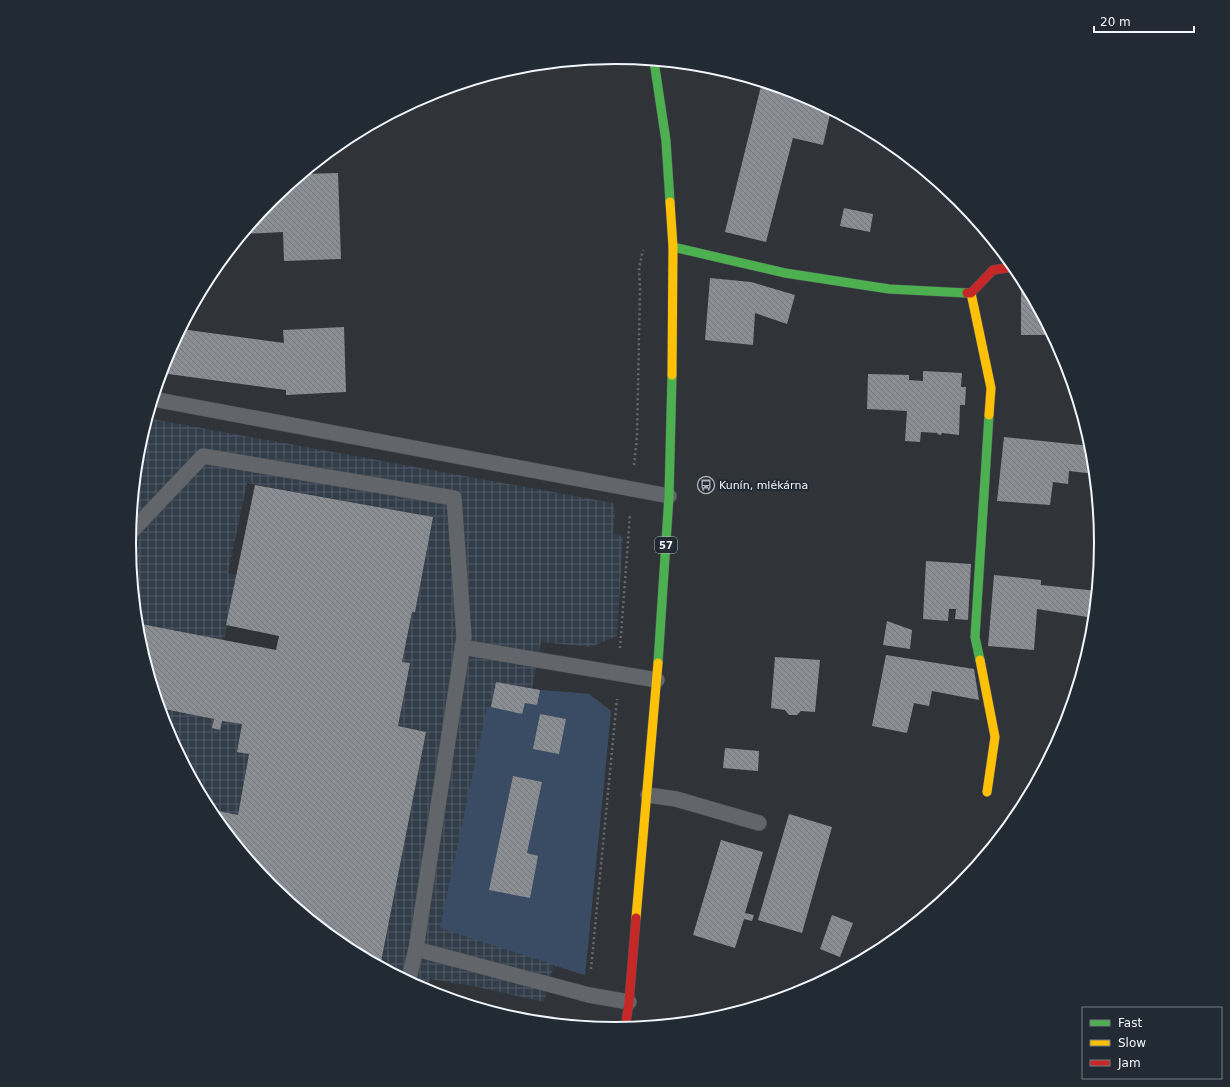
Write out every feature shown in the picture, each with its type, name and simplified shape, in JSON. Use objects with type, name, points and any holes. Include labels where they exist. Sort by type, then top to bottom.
[{"type":"main road","name":"57","points":[[626,1023],[658,680],[669,496],[673,247],[666,141],[655,66]]},
{"type":"main road","points":[[673,247],[792,274],[889,289],[971,293],[993,270],[1007,268]]},
{"type":"main road","points":[[971,293],[991,388],[975,637],[995,737],[987,792]]},
{"type":"lane","points":[[158,400],[669,496]]},
{"type":"lane","points":[[137,526],[203,456],[454,498],[464,637],[416,949],[409,977]]},
{"type":"lane","points":[[462,647],[658,680]]},
{"type":"lane","points":[[648,795],[676,799],[758,823]]},
{"type":"lane","points":[[416,949],[589,995],[629,1002]]},
{"type":"path","points":[[586,1022],[619,673],[637,436],[640,289],[639,268],[643,249]]},
{"type":"shaded area","points":[[152,419],[613,503],[615,513],[613,534],[623,536],[617,636],[591,647],[541,642],[532,688],[589,694],[611,711],[585,975],[554,966],[544,1002],[473,986],[430,979],[429,985],[381,962],[426,732],[398,726],[409,663],[402,662],[412,612],[415,612],[432,517],[247,483],[228,573],[237,575],[224,640],[143,625],[137,575],[137,512],[145,450]]},
{"type":"shaded area","points":[[496,682],[540,690],[589,694],[611,711],[585,975],[440,928],[487,707],[491,707]]},
{"type":"shaded area","points":[[165,709],[214,719],[213,728],[220,730],[222,721],[242,724],[237,751],[249,754],[238,815],[216,810],[185,756]]},
{"type":"building","points":[[761,87],[798,100],[830,115],[823,145],[793,138],[766,242],[725,232]]},
{"type":"building","points":[[338,173],[341,259],[284,261],[283,232],[249,234],[276,204],[310,174]]},
{"type":"building","points":[[844,208],[873,214],[870,232],[840,226]]},
{"type":"building","points":[[710,278],[751,282],[795,295],[787,324],[755,313],[753,345],[705,340]]},
{"type":"building","points":[[1021,291],[1022,291],[1047,335],[1021,335]]},
{"type":"building","points":[[344,327],[346,392],[286,395],[286,390],[167,374],[186,330],[284,343],[283,330]]},
{"type":"building","points":[[923,371],[962,373],[961,387],[966,387],[965,405],[960,405],[959,435],[942,433],[941,435],[937,434],[938,433],[921,432],[920,442],[905,441],[907,411],[867,409],[868,374],[909,375],[909,380],[923,381]]},
{"type":"building","points":[[1004,437],[1084,445],[1089,473],[1069,471],[1068,484],[1053,482],[1050,505],[997,501]]},
{"type":"building","points":[[255,485],[433,517],[415,612],[412,612],[402,662],[410,663],[398,726],[426,732],[381,962],[323,924],[276,883],[254,860],[217,811],[238,815],[249,754],[237,752],[242,724],[222,721],[220,730],[212,728],[214,719],[165,709],[152,668],[143,624],[276,650],[279,636],[226,625]]},
{"type":"building","points":[[926,561],[971,564],[968,620],[955,619],[956,609],[949,609],[948,621],[923,619]]},
{"type":"building","points":[[994,575],[1041,580],[1041,585],[1092,590],[1088,617],[1037,609],[1034,650],[988,646]]},
{"type":"building","points":[[887,621],[912,630],[910,649],[883,645]]},
{"type":"building","points":[[886,655],[974,669],[979,700],[932,691],[929,706],[914,703],[907,733],[872,726]]},
{"type":"building","points":[[775,657],[820,660],[815,712],[801,711],[797,715],[789,715],[785,710],[771,708]]},
{"type":"building","points":[[496,682],[540,690],[537,705],[525,703],[522,714],[491,707]]},
{"type":"building","points":[[540,714],[566,719],[559,754],[533,749]]},
{"type":"building","points":[[725,748],[759,751],[758,771],[723,768]]},
{"type":"building","points":[[513,776],[542,782],[527,853],[538,856],[530,898],[489,890]]},
{"type":"building","points":[[789,814],[832,827],[802,933],[758,920]]},
{"type":"building","points":[[721,840],[763,852],[745,913],[754,915],[752,921],[744,919],[735,948],[693,935]]},
{"type":"building","points":[[832,915],[853,923],[840,957],[820,949]]},
{"type":"traffic: fast","points":[[655,66],[666,141],[670,202]]},
{"type":"traffic: fast","points":[[673,247],[785,273],[889,289],[967,293]]},
{"type":"traffic: fast","points":[[658,663],[669,496],[672,375]]},
{"type":"traffic: fast","points":[[980,660],[975,637],[989,415]]},
{"type":"traffic: slow","points":[[670,202],[673,247],[672,375]]},
{"type":"traffic: slow","points":[[971,293],[991,388],[989,415]]},
{"type":"traffic: slow","points":[[980,660],[995,737],[987,792]]},
{"type":"traffic: slow","points":[[636,918],[658,663]]},
{"type":"traffic: jam","points":[[967,293],[971,293],[993,270],[1007,268]]},
{"type":"traffic: jam","points":[[626,1023],[636,918]]},
{"type":"place","name":"Kunín, mlékárna","points":[[706,485]]}]
